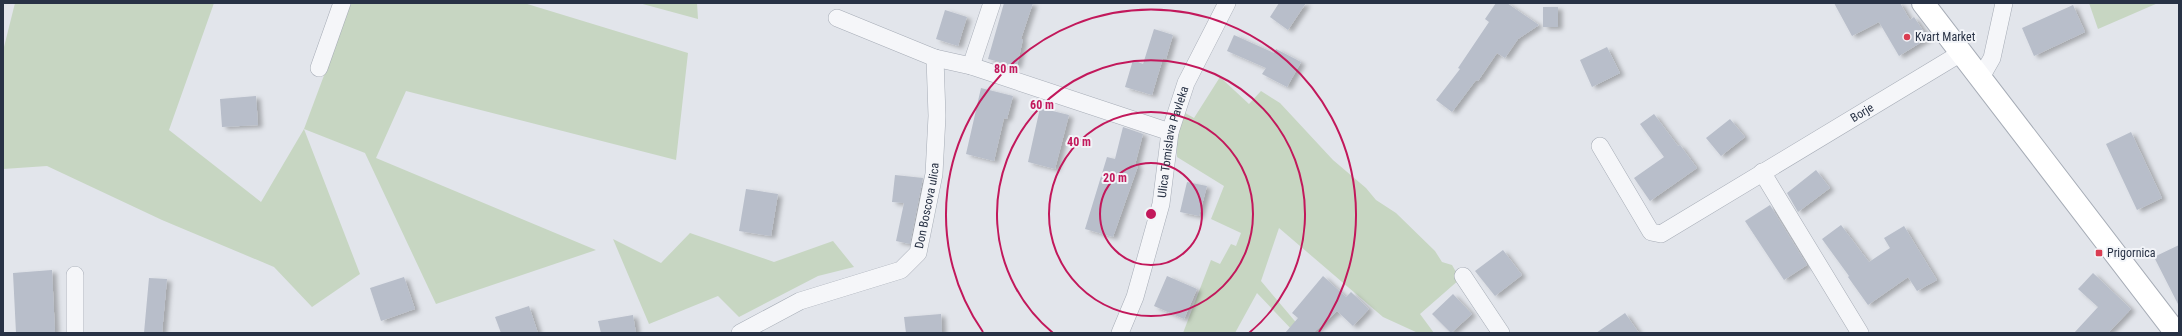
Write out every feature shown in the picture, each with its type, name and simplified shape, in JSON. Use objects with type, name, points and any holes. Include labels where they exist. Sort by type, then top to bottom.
[{"type":"street","points":[[319,68],[342,3]]},
{"type":"street","points":[[971,66],[992,3]]},
{"type":"street","points":[[1924,3],[1980,79],[2176,333]]},
{"type":"street","points":[[1980,79],[1992,58],[2004,3]]},
{"type":"street","name":"Ulica Tomislava Pavleka","points":[[1120,333],[1135,297],[1161,204],[1170,132],[1186,83],[1221,6]]},
{"type":"street","points":[[837,18],[935,58],[971,66],[1170,132]]},
{"type":"street","name":"Borje","points":[[1600,146],[1651,232],[1661,234],[1762,172],[1961,54]]},
{"type":"street","name":"Don Boscova ulica","points":[[740,333],[800,301],[901,270],[918,253],[934,174],[937,116],[935,58]]},
{"type":"street","points":[[1762,172],[1860,333]]},
{"type":"street","points":[[75,275],[75,333]]},
{"type":"street","points":[[1463,276],[1501,333]]},
{"type":"green space","points":[[15,3],[214,3],[169,130],[261,202],[304,129],[360,274],[312,307],[274,267],[162,220],[47,166],[3,169],[3,51]]},
{"type":"green space","points":[[351,3],[524,3],[688,53],[676,160],[406,91],[376,158],[596,250],[436,304],[365,153],[304,129]]},
{"type":"green space","points":[[639,3],[697,3],[698,19]]},
{"type":"green space","points":[[2089,3],[2158,3],[2098,29]]},
{"type":"green space","points":[[1220,77],[1249,104],[1261,91],[1280,103],[1333,160],[1366,188],[1376,200],[1396,213],[1435,251],[1442,262],[1452,265],[1460,279],[1420,314],[1434,333],[1418,333],[1383,317],[1279,228],[1261,281],[1305,333],[1295,333],[1257,293],[1235,333],[1183,333],[1211,260],[1220,264],[1231,244],[1236,246],[1241,233],[1211,219],[1224,186],[1177,157],[1176,136],[1180,110],[1194,118]]},
{"type":"green space","points":[[690,233],[774,262],[833,241],[854,267],[818,276],[739,317],[718,296],[649,324],[613,239],[661,263]]},
{"type":"building","points":[[1004,3],[1033,3],[1021,39],[1023,39],[1017,66],[988,59]]},
{"type":"building","points":[[1279,3],[1306,3],[1288,30],[1270,17]]},
{"type":"building","points":[[1496,3],[1507,3],[1539,25],[1518,39],[1505,58],[1497,53],[1478,81],[1476,80],[1452,112],[1436,100],[1460,69],[1458,68],[1489,22],[1485,19]]},
{"type":"building","points":[[1834,3],[1900,3],[1910,20],[1914,17],[1928,38],[1899,56],[1879,22],[1852,36]]},
{"type":"building","points":[[2073,5],[2085,32],[2034,56],[2022,28]]},
{"type":"building","points":[[1543,7],[1558,7],[1558,27],[1543,27]]},
{"type":"building","points":[[945,10],[967,17],[958,46],[936,39]]},
{"type":"building","points":[[1154,29],[1173,35],[1166,59],[1163,58],[1152,95],[1125,87],[1133,60],[1143,64]]},
{"type":"building","points":[[1234,35],[1274,53],[1276,49],[1301,62],[1287,87],[1262,74],[1266,68],[1227,51]]},
{"type":"building","points":[[1607,47],[1620,73],[1592,87],[1580,60]]},
{"type":"building","points":[[981,88],[1013,96],[1007,119],[1004,118],[994,161],[966,154]]},
{"type":"building","points":[[256,96],[258,125],[222,127],[220,99]]},
{"type":"building","points":[[1040,108],[1069,115],[1055,169],[1028,162]]},
{"type":"building","points":[[1654,114],[1697,168],[1650,201],[1634,178],[1664,157],[1640,124]]},
{"type":"building","points":[[1730,119],[1745,137],[1721,156],[1706,138]]},
{"type":"building","points":[[1123,127],[1143,134],[1135,165],[1138,166],[1113,237],[1085,229],[1107,157],[1115,159]]},
{"type":"building","points":[[2131,132],[2162,198],[2137,210],[2106,144]]},
{"type":"building","points":[[1816,170],[1830,188],[1798,212],[1787,193]]},
{"type":"building","points":[[895,175],[923,178],[910,244],[896,241],[904,203],[892,202]]},
{"type":"building","points":[[1187,182],[1207,186],[1199,216],[1180,212]]},
{"type":"building","points":[[746,189],[778,194],[771,236],[739,231]]},
{"type":"building","points":[[1770,205],[1807,265],[1784,280],[1745,221]]},
{"type":"building","points":[[1841,225],[1869,262],[1890,248],[1884,238],[1904,226],[1937,280],[1917,291],[1908,277],[1868,305],[1822,239]]},
{"type":"building","points":[[2179,245],[2179,306],[2154,257]]},
{"type":"building","points":[[1503,250],[1522,275],[1495,296],[1475,271]]},
{"type":"building","points":[[52,270],[55,333],[16,333],[13,273]]},
{"type":"building","points":[[2093,273],[2131,309],[2108,333],[2074,333],[2098,307],[2078,289]]},
{"type":"building","points":[[1167,276],[1197,289],[1184,319],[1154,306]]},
{"type":"building","points":[[1323,276],[1346,297],[1351,292],[1369,309],[1353,326],[1337,311],[1313,333],[1285,333],[1298,318],[1292,313]]},
{"type":"building","points":[[404,277],[415,309],[381,321],[370,288]]},
{"type":"building","points":[[149,278],[167,279],[162,333],[144,333]]},
{"type":"building","points":[[1453,294],[1472,314],[1451,333],[1432,314]]},
{"type":"building","points":[[529,306],[538,333],[501,333],[495,317]]},
{"type":"building","points":[[1625,313],[1639,333],[1596,333]]},
{"type":"building","points":[[941,314],[942,333],[906,333],[904,317]]},
{"type":"building","points":[[633,315],[636,333],[601,333],[598,321]]},
{"type":"place","name":"Kvart Market","points":[[1907,37]]},
{"type":"place","name":"Prigornica","points":[[2099,253]]}]
